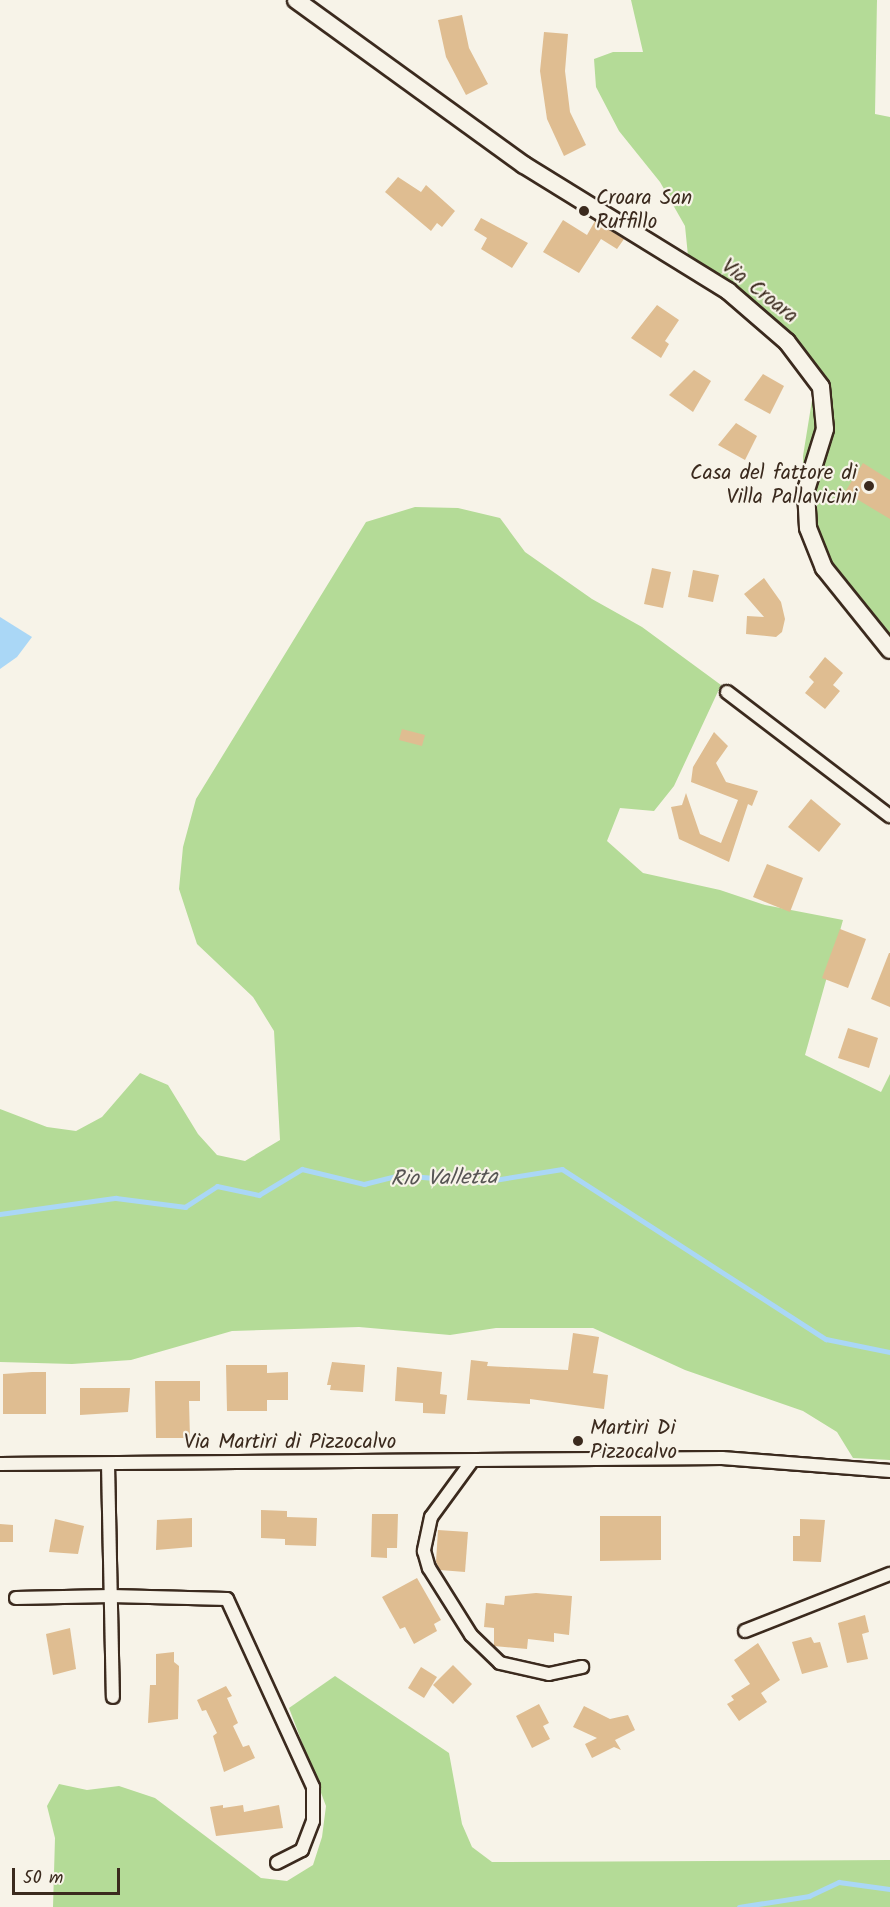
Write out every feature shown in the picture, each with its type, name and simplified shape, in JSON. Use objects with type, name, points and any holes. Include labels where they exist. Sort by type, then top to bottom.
[{"type":"street","name":"Via Croara","points":[[296,0],[524,165],[728,291],[787,342],[821,387],[825,429],[806,490],[808,528],[824,568],[890,650]]},
{"type":"street","points":[[727,692],[890,816]]},
{"type":"street","name":"Via Martiri di Pizzocalvo","points":[[0,1464],[722,1458],[890,1471]]},
{"type":"street","points":[[472,1461],[431,1517],[424,1551],[429,1568],[471,1635],[500,1662],[549,1674],[582,1667]]},
{"type":"street","points":[[108,1464],[113,1697]]},
{"type":"street","points":[[745,1631],[890,1574]]},
{"type":"street","points":[[16,1598],[111,1596],[227,1599],[313,1787],[313,1821],[302,1850],[277,1863]]},
{"type":"green space","points":[[631,0],[877,0],[875,114],[890,117],[890,652],[804,518],[803,456],[813,394],[800,365],[731,286],[688,256],[685,226],[660,182],[619,131],[596,87],[594,59],[613,52],[643,52]]},
{"type":"green space","points":[[415,507],[458,508],[500,518],[525,552],[592,599],[642,627],[721,685],[674,786],[654,811],[620,808],[607,841],[643,873],[720,890],[765,905],[843,920],[805,1055],[881,1092],[890,1074],[890,1460],[853,1458],[837,1432],[803,1411],[685,1370],[593,1328],[496,1328],[450,1335],[359,1327],[232,1331],[131,1360],[72,1364],[0,1362],[0,1109],[47,1127],[76,1131],[102,1117],[140,1073],[168,1085],[198,1134],[217,1155],[245,1161],[280,1140],[274,1031],[253,997],[197,944],[179,889],[183,847],[196,799],[366,522]]},
{"type":"green space","points":[[335,1676],[449,1753],[462,1824],[472,1847],[492,1862],[890,1860],[890,1907],[53,1907],[55,1838],[47,1806],[59,1784],[87,1790],[119,1786],[155,1798],[261,1878],[287,1881],[313,1865],[322,1837],[326,1806],[289,1708]]},
{"type":"water","points":[[0,617],[32,637],[17,657],[0,669]]},
{"type":"building","points":[[462,15],[469,48],[488,84],[466,95],[446,57],[438,20]]},
{"type":"building","points":[[544,32],[568,34],[565,71],[570,112],[586,145],[564,156],[547,119],[540,71]]},
{"type":"building","points":[[398,177],[421,192],[426,185],[455,211],[442,227],[437,223],[431,231],[385,192]]},
{"type":"building","points":[[481,218],[528,243],[512,268],[481,249],[487,238],[474,230]]},
{"type":"building","points":[[563,220],[587,235],[595,221],[624,239],[617,249],[601,239],[579,273],[543,252]]},
{"type":"building","points":[[657,305],[679,320],[665,341],[669,344],[661,358],[631,338]]},
{"type":"building","points":[[694,370],[711,381],[693,412],[669,395]]},
{"type":"building","points":[[763,374],[784,386],[770,414],[744,400]]},
{"type":"building","points":[[736,423],[757,436],[745,460],[718,445]]},
{"type":"building","name":"Casa del fattore di Villa Pallavicini","points":[[863,463],[890,480],[890,519],[845,492]]},
{"type":"building","points":[[652,568],[671,572],[663,608],[644,604]]},
{"type":"building","points":[[693,570],[719,575],[713,602],[688,597]]},
{"type":"building","points":[[764,578],[781,602],[785,619],[782,632],[776,637],[746,634],[747,616],[764,617],[744,594]]},
{"type":"building","points":[[825,657],[843,673],[833,685],[840,691],[825,709],[805,693],[814,682],[809,677]]},
{"type":"building","points":[[402,729],[425,735],[422,746],[399,740]]},
{"type":"building","points":[[714,732],[728,746],[716,763],[726,782],[758,791],[752,806],[748,804],[729,862],[679,839],[671,807],[682,805],[686,793],[700,834],[721,843],[738,800],[691,782],[693,767]]},
{"type":"building","points":[[811,799],[841,824],[819,852],[788,827]]},
{"type":"building","points":[[767,864],[803,878],[790,912],[753,897]]},
{"type":"building","points":[[840,929],[866,939],[848,988],[822,978]]},
{"type":"building","points":[[890,953],[890,1007],[871,999]]},
{"type":"building","points":[[848,1028],[878,1038],[869,1068],[838,1058]]},
{"type":"building","points":[[573,1333],[599,1337],[593,1373],[608,1375],[604,1409],[530,1399],[530,1404],[467,1400],[471,1360],[488,1362],[487,1366],[568,1370]]},
{"type":"building","points":[[332,1362],[365,1365],[363,1392],[330,1390],[331,1385],[327,1385]]},
{"type":"building","points":[[226,1365],[267,1365],[267,1373],[288,1372],[288,1400],[267,1400],[267,1411],[227,1411]]},
{"type":"building","points":[[397,1367],[442,1372],[440,1394],[447,1395],[445,1414],[423,1413],[423,1403],[395,1401]]},
{"type":"building","points":[[46,1372],[46,1414],[3,1414],[3,1374]]},
{"type":"building","points":[[155,1381],[200,1381],[200,1401],[189,1401],[190,1438],[156,1438]]},
{"type":"building","points":[[80,1388],[130,1388],[128,1412],[80,1415]]},
{"type":"building","points":[[261,1510],[287,1511],[287,1517],[317,1518],[316,1546],[285,1545],[285,1539],[261,1538]]},
{"type":"building","points":[[372,1514],[398,1514],[397,1548],[387,1548],[387,1558],[371,1557]]},
{"type":"building","points":[[600,1516],[661,1516],[661,1560],[600,1561]]},
{"type":"building","points":[[192,1518],[192,1547],[156,1550],[157,1520]]},
{"type":"building","points":[[55,1519],[84,1526],[78,1554],[49,1552]]},
{"type":"building","points":[[800,1519],[825,1520],[821,1562],[793,1561],[793,1536],[800,1536]]},
{"type":"building","points":[[0,1524],[13,1525],[13,1542],[0,1542]]},
{"type":"building","points":[[438,1530],[468,1532],[465,1572],[440,1570],[436,1562]]},
{"type":"building","points":[[417,1578],[441,1620],[434,1624],[437,1631],[414,1644],[405,1627],[400,1629],[382,1597]]},
{"type":"building","points":[[536,1593],[572,1596],[569,1635],[554,1633],[554,1642],[528,1639],[527,1649],[494,1646],[494,1628],[484,1627],[486,1603],[504,1605],[505,1596]]},
{"type":"building","points":[[865,1615],[869,1632],[862,1634],[868,1659],[847,1663],[838,1623]]},
{"type":"building","points":[[70,1628],[76,1669],[53,1675],[46,1634]]},
{"type":"building","points":[[811,1637],[814,1643],[820,1642],[828,1667],[802,1674],[792,1642]]},
{"type":"building","points":[[758,1643],[780,1680],[761,1693],[767,1702],[739,1721],[727,1704],[734,1700],[731,1696],[750,1684],[734,1660]]},
{"type":"building","points":[[174,1652],[174,1662],[179,1666],[178,1719],[148,1723],[150,1685],[156,1685],[156,1654]]},
{"type":"building","points":[[453,1665],[472,1684],[453,1704],[433,1685]]},
{"type":"building","points":[[421,1667],[437,1677],[424,1698],[408,1688]]},
{"type":"building","points":[[226,1686],[232,1696],[227,1698],[238,1723],[233,1726],[243,1747],[249,1745],[255,1758],[224,1772],[213,1736],[217,1733],[206,1710],[202,1711],[197,1700]]},
{"type":"building","points":[[539,1704],[549,1723],[543,1726],[550,1739],[532,1748],[516,1716]]},
{"type":"building","points":[[584,1706],[610,1719],[628,1715],[635,1730],[615,1740],[621,1750],[614,1747],[592,1758],[585,1744],[597,1738],[573,1727]]},
{"type":"building","points":[[223,1805],[223,1808],[243,1805],[244,1812],[279,1805],[283,1828],[216,1836],[210,1807]]},
{"type":"waterway","name":"Rio Valletta","points":[[0,1214],[116,1198],[185,1207],[217,1186],[259,1195],[302,1169],[364,1184],[399,1175],[482,1182],[562,1169],[826,1339],[890,1352]]},
{"type":"waterway","points":[[739,1907],[809,1896],[839,1882],[890,1889]]},
{"type":"place","name":"Croara San Ruffillo","points":[[584,211]]},
{"type":"place","name":"Casa del fattore di Villa Pallavicini","points":[[869,486]]},
{"type":"place","name":"Martiri Di Pizzocalvo","points":[[578,1441]]}]
